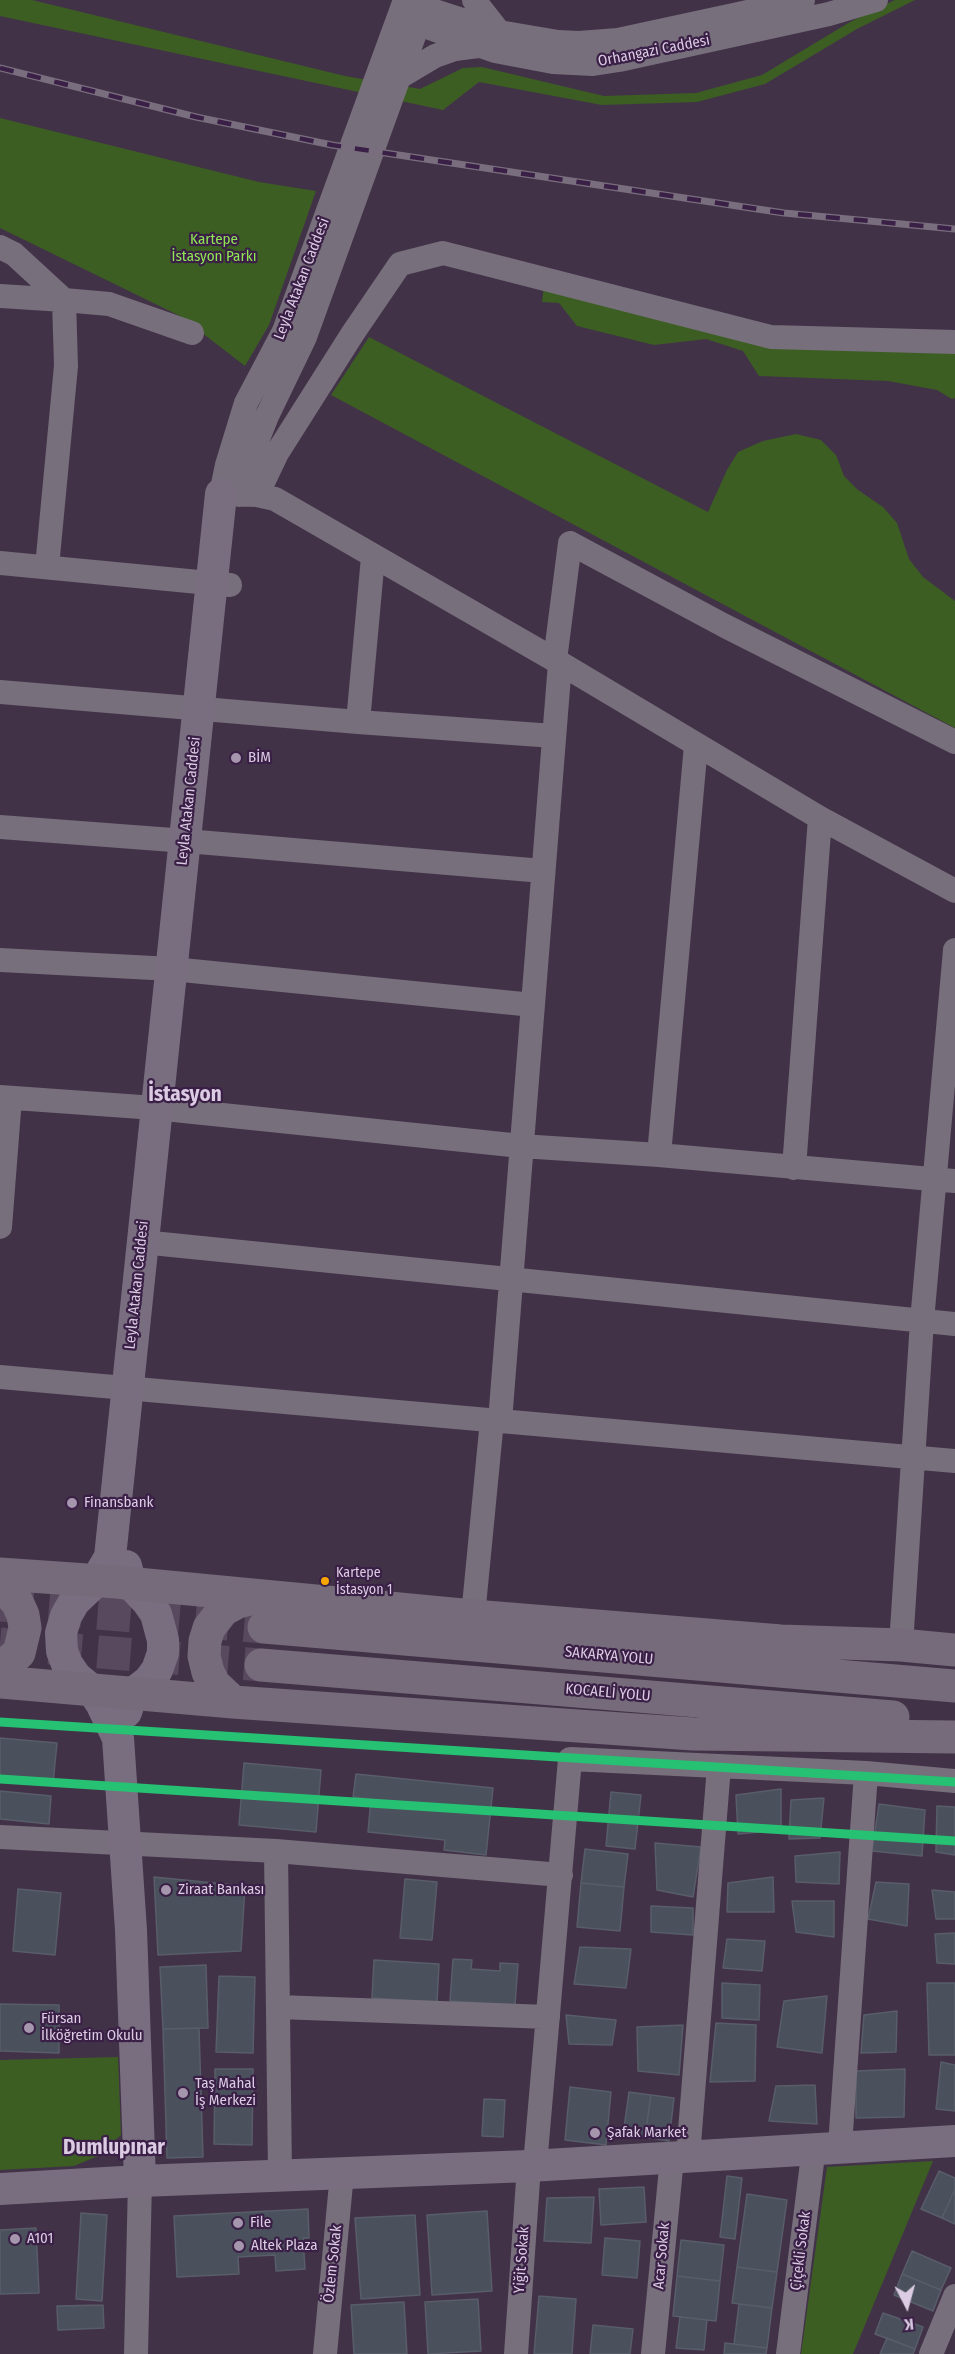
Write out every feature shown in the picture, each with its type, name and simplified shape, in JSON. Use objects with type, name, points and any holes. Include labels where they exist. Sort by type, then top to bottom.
[{"type":"highway","points":[[0,1574],[41,1577],[116,1564],[262,1612],[473,1616],[781,1641],[901,1645],[955,1650]]},
{"type":"highway","points":[[0,1585],[17,1602],[23,1615],[25,1628],[19,1653],[0,1668]]},
{"type":"highway","points":[[233,1702],[214,1684],[208,1672],[204,1656],[209,1628],[223,1610],[238,1602],[262,1612]]},
{"type":"highway","name":"SAKARYA YOLU","points":[[262,1612],[955,1686]]},
{"type":"highway","points":[[781,1641],[955,1669]]},
{"type":"highway","name":"KOCAELİ YOLU","points":[[261,1665],[955,1722]]},
{"type":"highway","points":[[0,1682],[233,1702],[693,1734],[955,1756]]},
{"type":"highway","points":[[693,1734],[955,1737]]},
{"type":"main road","name":"Leyla Atakan Caddesi","points":[[116,1564],[221,585],[239,495]]},
{"type":"main road","points":[[118,1738],[132,1694],[149,1681],[157,1670],[163,1653],[163,1640],[156,1614],[116,1564],[74,1602],[66,1616],[61,1634],[62,1651],[67,1664],[76,1677],[93,1691],[118,1738],[131,1930],[140,2181]]},
{"type":"main road","points":[[0,2189],[140,2181],[532,2166],[955,2141]]},
{"type":"street","points":[[389,76],[435,56],[489,39],[474,0]]},
{"type":"street","name":"Orhangazi Caddesi","points":[[489,39],[558,42],[618,40],[802,0]]},
{"type":"street","name":"Orhangazi Caddesi","points":[[413,8],[553,62],[593,64],[829,14],[876,0]]},
{"type":"street","name":"Leyla Atakan Caddesi","points":[[239,495],[227,465],[246,403],[284,331],[336,220],[413,8]]},
{"type":"street","points":[[0,247],[14,254],[64,300],[66,366],[47,567]]},
{"type":"street","points":[[239,495],[277,453],[400,264],[443,253],[771,337],[955,342]]},
{"type":"street","points":[[0,296],[109,304],[192,333]]},
{"type":"street","points":[[239,495],[275,499],[558,661],[696,746],[820,818],[955,890]]},
{"type":"street","points":[[473,1616],[511,1281],[558,661],[570,543],[725,626],[955,742]]},
{"type":"street","points":[[358,722],[373,557]]},
{"type":"street","points":[[0,563],[221,585]]},
{"type":"street","points":[[0,692],[554,736]]},
{"type":"street","points":[[659,1155],[696,746]]},
{"type":"street","points":[[795,1168],[820,818]]},
{"type":"street","points":[[0,827],[543,871]]},
{"type":"street","points":[[901,1645],[922,1321],[945,1180],[955,950]]},
{"type":"street","points":[[0,960],[180,970],[533,1005]]},
{"type":"street","points":[[0,1227],[5,1098],[163,1109],[521,1146],[659,1155],[945,1180]]},
{"type":"street","points":[[149,1243],[955,1324]]},
{"type":"street","points":[[0,1377],[955,1461]]},
{"type":"street","name":"Yiğit Sokak","points":[[516,2354],[570,1759],[719,1766]]},
{"type":"street","points":[[719,1766],[866,1773],[955,1781]]},
{"type":"street","name":"Acar Sokak","points":[[653,2354],[680,2157],[719,1766]]},
{"type":"street","name":"Çiçekli Sokak","points":[[788,2354],[827,2147],[866,1773]]},
{"type":"street","points":[[0,1838],[126,1842],[276,1851],[561,1875]]},
{"type":"street","points":[[276,1851],[280,2175]]},
{"type":"street","points":[[279,2007],[548,2017]]},
{"type":"street","name":"Özlem Sokak","points":[[325,2354],[342,2173]]},
{"type":"street","points":[[136,2354],[140,2181]]},
{"type":"street","points":[[931,2354],[955,2296]]},
{"type":"green space","points":[[0,0],[32,0],[345,76],[420,89],[463,68],[482,67],[604,96],[696,93],[762,75],[850,22],[895,0],[915,0],[857,29],[765,84],[697,102],[602,105],[479,82],[443,110],[0,16]]},
{"type":"green space","name":"Kartepe İstasyon Parkı","points":[[0,118],[259,182],[316,191],[269,325],[245,366],[180,316],[0,228]]},
{"type":"green space","points":[[544,286],[768,343],[955,346],[955,398],[952,399],[937,390],[888,381],[759,376],[743,351],[706,339],[654,345],[577,326],[559,303],[542,302]]},
{"type":"green space","points":[[369,337],[708,512],[738,452],[763,441],[796,434],[821,440],[836,455],[844,476],[858,490],[883,507],[897,523],[909,559],[923,577],[955,601],[955,728],[331,395]]},
{"type":"green space","points":[[118,2057],[121,2135],[98,2156],[74,2166],[0,2170],[0,2060]]},
{"type":"green space","points":[[933,2161],[853,2354],[801,2354],[827,2167]]},
{"type":"building","points":[[0,1738],[57,1743],[53,1783],[0,1778]]},
{"type":"building","points":[[244,1763],[321,1770],[316,1832],[239,1825]]},
{"type":"building","points":[[356,1774],[493,1788],[486,1855],[444,1850],[445,1840],[368,1832],[371,1799],[353,1797]]},
{"type":"building","points":[[781,1789],[781,1830],[738,1834],[736,1795]]},
{"type":"building","points":[[0,1791],[51,1796],[49,1824],[0,1819]]},
{"type":"building","points":[[611,1792],[641,1795],[635,1849],[606,1846]]},
{"type":"building","points":[[824,1798],[820,1838],[789,1839],[791,1800]]},
{"type":"building","points":[[879,1804],[925,1810],[922,1856],[872,1851]]},
{"type":"building","points":[[937,1806],[955,1807],[955,1855],[936,1852]]},
{"type":"building","points":[[655,1843],[701,1847],[693,1897],[657,1890]]},
{"type":"building","points":[[585,1849],[628,1854],[624,1887],[581,1883]]},
{"type":"building","points":[[840,1852],[839,1884],[796,1882],[795,1856]]},
{"type":"building","points":[[154,1877],[245,1886],[241,1951],[158,1955]]},
{"type":"building","points":[[773,1877],[774,1912],[727,1912],[728,1883]]},
{"type":"building","points":[[405,1879],[437,1882],[432,1940],[400,1938]]},
{"type":"building","points":[[876,1882],[909,1884],[907,1926],[868,1919]]},
{"type":"building","points":[[581,1883],[624,1887],[620,1931],[577,1927]]},
{"type":"building","points":[[18,1889],[61,1893],[55,1955],[13,1951]]},
{"type":"building","points":[[932,1890],[955,1892],[955,1919],[936,1919]]},
{"type":"building","points":[[792,1901],[834,1901],[834,1937],[796,1932]]},
{"type":"building","points":[[651,1906],[693,1908],[693,1935],[651,1932]]},
{"type":"building","points":[[955,1933],[955,1964],[937,1963],[935,1934]]},
{"type":"building","points":[[727,1939],[765,1941],[762,1971],[723,1968]]},
{"type":"building","points":[[580,1947],[631,1949],[626,1988],[574,1984]]},
{"type":"building","points":[[453,1959],[472,1960],[471,1969],[500,1971],[500,1963],[518,1964],[515,2005],[450,2001]]},
{"type":"building","points":[[374,1960],[439,1964],[437,2002],[372,1998]]},
{"type":"building","points":[[206,1965],[208,2028],[163,2029],[160,1967]]},
{"type":"building","points":[[219,1976],[255,1977],[253,2053],[216,2052]]},
{"type":"building","points":[[722,1983],[760,1985],[759,2020],[722,2018]]},
{"type":"building","points":[[927,1983],[955,1983],[955,2055],[929,2055]]},
{"type":"building","points":[[827,1996],[822,2053],[777,2047],[784,2001]]},
{"type":"building","name":"Fürsan İlköğretim Okulu","points":[[0,2004],[59,2005],[59,2053],[0,2051]]},
{"type":"building","points":[[897,2011],[896,2052],[861,2053],[864,2015]]},
{"type":"building","points":[[566,2015],[616,2020],[612,2045],[569,2044]]},
{"type":"building","points":[[716,2023],[756,2025],[755,2081],[710,2082]]},
{"type":"building","points":[[683,2025],[679,2075],[638,2071],[637,2027]]},
{"type":"building","name":"Taş Mahal İş Merkezi","points":[[199,2028],[203,2157],[167,2158],[163,2029]]},
{"type":"building","points":[[941,2062],[955,2065],[955,2111],[936,2109]]},
{"type":"building","points":[[215,2069],[253,2069],[252,2145],[214,2144]]},
{"type":"building","points":[[905,2069],[904,2117],[856,2118],[856,2071]]},
{"type":"building","points":[[815,2085],[817,2124],[769,2121],[776,2086]]},
{"type":"building","points":[[570,2087],[611,2092],[606,2145],[565,2140]]},
{"type":"building","points":[[629,2092],[651,2095],[645,2137],[623,2135]]},
{"type":"building","points":[[651,2095],[674,2098],[669,2141],[645,2137]]},
{"type":"building","points":[[484,2099],[505,2100],[503,2137],[482,2136]]},
{"type":"building","points":[[939,2171],[955,2178],[955,2189],[942,2218],[921,2209]]},
{"type":"building","points":[[727,2176],[742,2178],[735,2239],[720,2237]]},
{"type":"building","points":[[644,2187],[646,2222],[601,2225],[599,2189]]},
{"type":"building","points":[[955,2189],[955,2224],[942,2218]]},
{"type":"building","points":[[747,2194],[787,2200],[777,2272],[737,2267]]},
{"type":"building","points":[[594,2197],[591,2243],[544,2241],[547,2198]]},
{"type":"building","name":"Altek Plaza","points":[[308,2209],[309,2238],[303,2238],[305,2269],[276,2271],[275,2255],[238,2257],[239,2274],[177,2277],[174,2216]]},
{"type":"building","points":[[487,2211],[492,2291],[432,2295],[427,2215]]},
{"type":"building","points":[[81,2213],[107,2215],[102,2301],[76,2299]]},
{"type":"building","points":[[415,2215],[420,2295],[361,2299],[355,2218]]},
{"type":"building","points":[[36,2228],[39,2293],[0,2294],[0,2230]]},
{"type":"building","points":[[605,2238],[640,2241],[637,2278],[602,2275]]},
{"type":"building","points":[[681,2240],[724,2245],[720,2281],[677,2276]]},
{"type":"building","points":[[912,2251],[951,2268],[941,2290],[902,2274]]},
{"type":"building","points":[[737,2267],[777,2272],[772,2308],[732,2303]]},
{"type":"building","points":[[902,2274],[941,2290],[933,2311],[894,2295]]},
{"type":"building","points":[[677,2276],[720,2281],[716,2321],[673,2316]]},
{"type":"building","points":[[539,2296],[576,2299],[572,2354],[534,2354]]},
{"type":"building","points":[[478,2299],[481,2351],[428,2354],[425,2302]]},
{"type":"building","points":[[404,2302],[407,2354],[354,2354],[351,2305]]},
{"type":"building","points":[[739,2304],[772,2308],[767,2348],[734,2344]]},
{"type":"building","points":[[103,2305],[104,2328],[58,2330],[57,2306]]},
{"type":"building","points":[[883,2313],[923,2327],[915,2349],[875,2334]]},
{"type":"building","points":[[680,2317],[707,2320],[704,2350],[676,2348]]},
{"type":"building","points":[[593,2325],[633,2329],[630,2354],[590,2354]]},
{"type":"building","points":[[887,2338],[915,2349],[913,2354],[880,2354]]},
{"type":"building","points":[[725,2343],[767,2348],[766,2354],[724,2354]]},
{"type":"tunnel","points":[[0,1605],[264,1627]]},
{"type":"tunnel","points":[[0,1644],[261,1665]]},
{"type":"railway","points":[[0,68],[196,117],[332,145],[784,213],[955,229]]},
{"type":"transit line","points":[[0,1722],[955,1782]]},
{"type":"transit line","points":[[0,1779],[955,1841]]},
{"type":"place","name":"BİM","points":[[236,758]]},
{"type":"place","name":"Finansbank","points":[[72,1503]]},
{"type":"place","name":"Kartepe İstasyon 1","points":[[325,1581]]},
{"type":"place","name":"Ziraat Bankası","points":[[166,1890]]},
{"type":"place","name":"Fürsan İlköğretim Okulu","points":[[29,2028]]},
{"type":"place","name":"Taş Mahal İş Merkezi","points":[[183,2093]]},
{"type":"place","name":"Şafak Market","points":[[595,2133]]},
{"type":"place","name":"File","points":[[238,2223]]},
{"type":"place","name":"A101","points":[[15,2239]]},
{"type":"place","name":"Altek Plaza","points":[[239,2246]]},
{"type":"district","name":"İstasyon","points":[[185,1095]]},
{"type":"district","name":"Dumlupınar","points":[[114,2148]]}]
